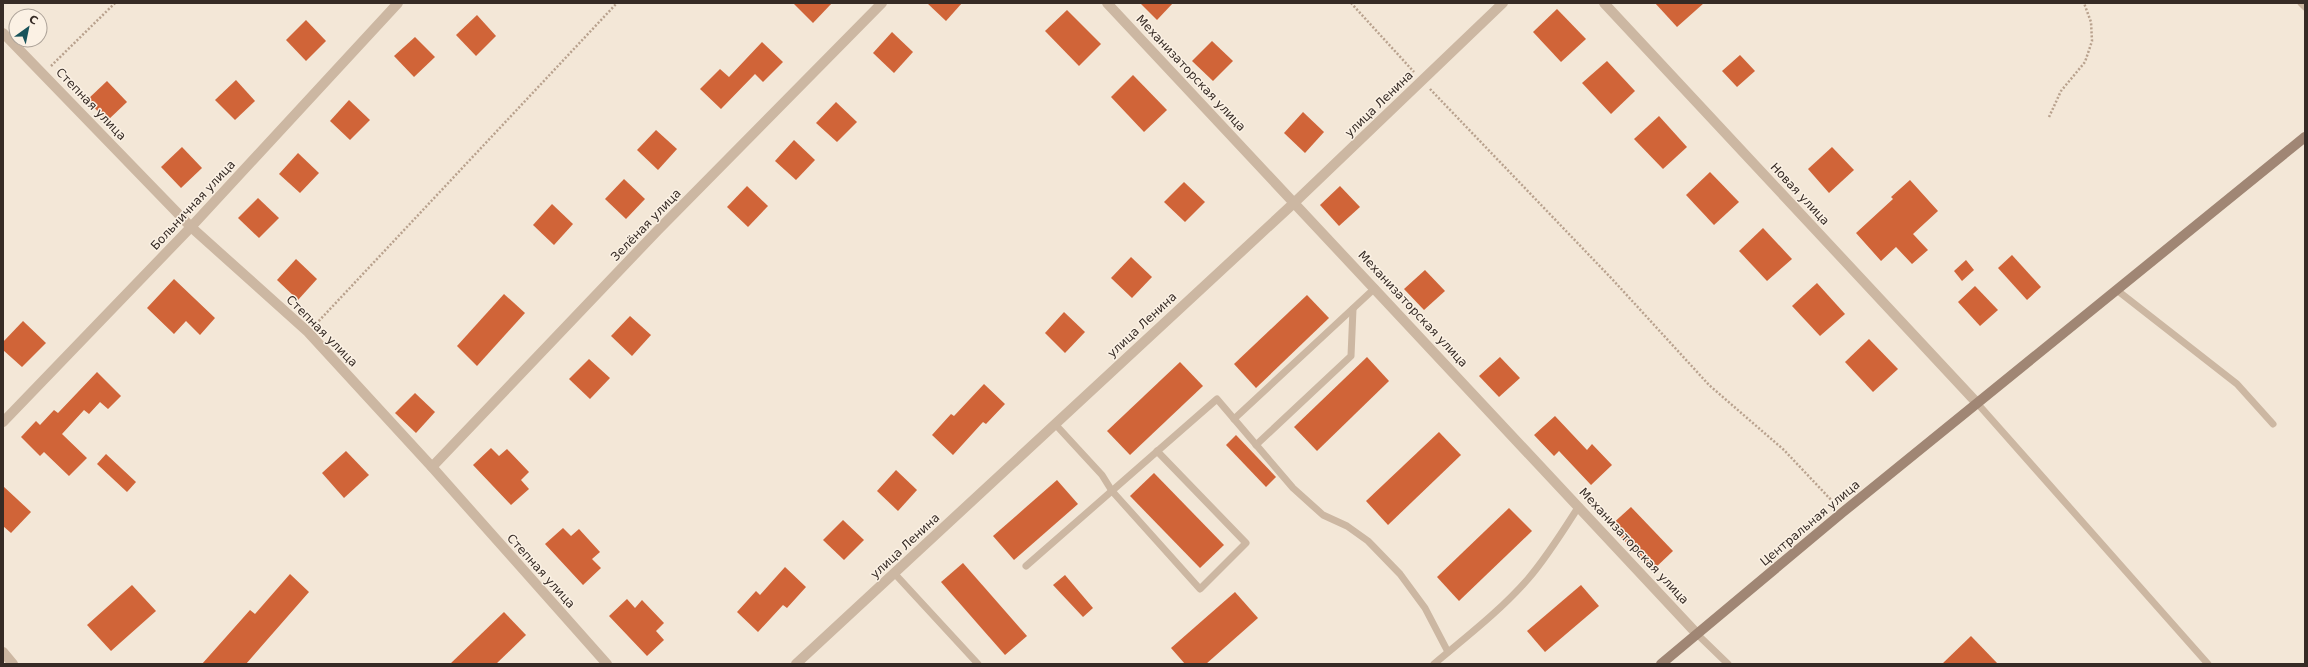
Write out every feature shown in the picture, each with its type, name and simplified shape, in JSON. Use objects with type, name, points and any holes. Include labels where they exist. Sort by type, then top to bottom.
[{"type":"street","name":"Больничная улица","points":[[3,422],[191,227],[398,3]]},
{"type":"street","name":"Зелёная улица","points":[[432,467],[658,230],[882,3]]},
{"type":"street","name":"Механизаторская улица","points":[[1107,3],[1698,634]]},
{"type":"street","name":"улица Ленина","points":[[796,664],[895,574],[1295,202],[1503,3]]},
{"type":"street","name":"Новая улица","points":[[1604,3],[1976,403]]},
{"type":"street","name":"Степная улица","points":[[3,33],[191,227],[308,332],[432,467],[606,664]]},
{"type":"street","name":"Центральная улица","points":[[1661,664],[1976,403],[2118,291],[2305,137]]},
{"type":"street","points":[[3,652],[14,664]]},
{"type":"lane","points":[[2301,3],[2305,7]]},
{"type":"lane","points":[[1234,419],[1375,288]]},
{"type":"lane","points":[[2118,291],[2237,384],[2273,424]]},
{"type":"lane","points":[[1256,445],[1351,356],[1353,309]]},
{"type":"lane","points":[[1026,566],[1217,399],[1293,488],[1324,516],[1347,526],[1368,541],[1400,574],[1425,608],[1448,652]]},
{"type":"lane","points":[[1976,403],[2208,664]]},
{"type":"lane","points":[[1055,424],[1102,475],[1112,491],[1200,589],[1246,543],[1157,451]]},
{"type":"lane","points":[[1434,664],[1491,616],[1527,580],[1548,553],[1579,506]]},
{"type":"lane","points":[[895,574],[978,664]]},
{"type":"lane","points":[[1698,634],[1728,664]]},
{"type":"path","points":[[44,74],[115,3]]},
{"type":"path","points":[[308,332],[617,3]]},
{"type":"path","points":[[1351,3],[1422,80],[1613,280],[1708,385],[1784,450],[1843,512]]},
{"type":"path","points":[[2049,117],[2061,91],[2085,62],[2092,41],[2091,22],[2084,3]]},
{"type":"building","points":[[793,3],[832,3],[813,23]]},
{"type":"building","points":[[927,3],[962,3],[946,21]]},
{"type":"building","points":[[1140,3],[1173,3],[1157,20]]},
{"type":"building","points":[[1655,3],[1704,3],[1677,27]]},
{"type":"building","points":[[1557,9],[1586,39],[1561,62],[1533,32]]},
{"type":"building","points":[[1067,10],[1101,44],[1079,66],[1045,31]]},
{"type":"building","points":[[477,15],[496,36],[476,56],[456,35]]},
{"type":"building","points":[[306,20],[326,41],[306,61],[286,40]]},
{"type":"building","points":[[892,32],[913,52],[894,73],[873,53]]},
{"type":"building","points":[[415,37],[435,57],[414,77],[394,56]]},
{"type":"building","points":[[1212,41],[1233,61],[1213,81],[1192,61]]},
{"type":"building","points":[[762,42],[783,62],[763,82],[755,74],[721,109],[700,89],[720,69],[729,77]]},
{"type":"building","points":[[1740,55],[1755,71],[1737,87],[1722,71]]},
{"type":"building","points":[[1607,61],[1635,91],[1611,114],[1582,83]]},
{"type":"building","points":[[1133,75],[1167,110],[1144,132],[1111,97]]},
{"type":"building","points":[[236,80],[255,101],[235,120],[215,100]]},
{"type":"building","points":[[107,81],[127,102],[107,121],[87,100]]},
{"type":"building","points":[[349,100],[370,120],[350,140],[330,121]]},
{"type":"building","points":[[836,102],[857,122],[837,142],[816,123]]},
{"type":"building","points":[[1303,112],[1324,132],[1305,153],[1284,133]]},
{"type":"building","points":[[1659,116],[1687,147],[1663,169],[1634,139]]},
{"type":"building","points":[[656,130],[677,149],[658,170],[637,150]]},
{"type":"building","points":[[794,140],[815,160],[796,180],[775,161]]},
{"type":"building","points":[[182,147],[202,168],[181,188],[161,167]]},
{"type":"building","points":[[1832,147],[1854,170],[1829,193],[1808,169]]},
{"type":"building","points":[[298,153],[319,173],[300,193],[279,174]]},
{"type":"building","points":[[1710,172],[1739,202],[1714,225],[1686,195]]},
{"type":"building","points":[[624,179],[645,199],[626,219],[605,199]]},
{"type":"building","points":[[1910,180],[1938,211],[1913,234],[1928,250],[1912,264],[1896,247],[1881,261],[1856,233],[1893,199],[1891,197]]},
{"type":"building","points":[[1184,182],[1205,202],[1185,222],[1164,202]]},
{"type":"building","points":[[747,186],[768,206],[748,227],[727,207]]},
{"type":"building","points":[[1340,186],[1360,207],[1339,226],[1320,205]]},
{"type":"building","points":[[258,198],[279,218],[259,238],[238,218]]},
{"type":"building","points":[[552,204],[573,224],[554,245],[533,225]]},
{"type":"building","points":[[1763,228],[1792,259],[1767,281],[1739,251]]},
{"type":"building","points":[[2012,255],[2041,287],[2027,300],[1998,268]]},
{"type":"building","points":[[1131,257],[1152,277],[1132,298],[1111,278]]},
{"type":"building","points":[[296,259],[317,279],[298,300],[277,280]]},
{"type":"building","points":[[1966,260],[1974,270],[1962,281],[1954,271]]},
{"type":"building","points":[[1425,270],[1445,291],[1424,310],[1404,289]]},
{"type":"building","points":[[174,279],[215,318],[200,335],[186,321],[174,334],[147,308]]},
{"type":"building","points":[[1817,283],[1845,314],[1820,336],[1792,306]]},
{"type":"building","points":[[1975,286],[1998,310],[1980,326],[1958,302]]},
{"type":"building","points":[[504,294],[525,313],[477,366],[457,346]]},
{"type":"building","points":[[1307,295],[1329,318],[1256,388],[1234,364]]},
{"type":"building","points":[[1064,312],[1085,332],[1065,353],[1045,333]]},
{"type":"building","points":[[630,316],[651,335],[632,356],[611,336]]},
{"type":"building","points":[[23,321],[46,343],[22,367],[3,350],[3,342]]},
{"type":"building","points":[[1869,339],[1898,369],[1873,392],[1845,362]]},
{"type":"building","points":[[1367,357],[1389,381],[1317,451],[1294,427]]},
{"type":"building","points":[[1500,357],[1520,378],[1499,397],[1479,376]]},
{"type":"building","points":[[589,359],[610,378],[590,399],[569,379]]},
{"type":"building","points":[[1180,362],[1203,386],[1130,455],[1107,431]]},
{"type":"building","points":[[97,372],[121,396],[108,409],[100,402],[89,414],[84,410],[62,434],[87,458],[69,476],[44,452],[40,456],[21,437],[36,421],[40,425],[54,410],[58,413]]},
{"type":"building","points":[[984,384],[1005,404],[986,424],[983,422],[953,455],[932,435],[951,414],[954,416]]},
{"type":"building","points":[[415,393],[435,412],[416,433],[395,413]]},
{"type":"building","points":[[1555,416],[1587,450],[1592,444],[1612,465],[1591,485],[1559,451],[1554,456],[1534,435]]},
{"type":"building","points":[[1439,432],[1461,455],[1388,525],[1366,501]]},
{"type":"building","points":[[1236,435],[1276,477],[1266,487],[1226,445]]},
{"type":"building","points":[[491,448],[499,456],[507,449],[529,472],[521,480],[529,489],[511,505],[473,465]]},
{"type":"building","points":[[346,451],[369,475],[344,498],[322,473]]},
{"type":"building","points":[[106,454],[136,482],[127,492],[97,464]]},
{"type":"building","points":[[896,470],[917,490],[898,511],[877,491]]},
{"type":"building","points":[[1154,473],[1224,545],[1200,568],[1130,496]]},
{"type":"building","points":[[1057,480],[1078,504],[1014,560],[993,536]]},
{"type":"building","points":[[3,486],[31,512],[11,533],[3,526]]},
{"type":"building","points":[[1631,507],[1673,551],[1653,570],[1610,526]]},
{"type":"building","points":[[1509,508],[1532,531],[1459,601],[1437,577]]},
{"type":"building","points":[[843,520],[864,540],[844,560],[823,540]]},
{"type":"building","points":[[563,528],[571,536],[579,529],[600,552],[592,559],[601,568],[583,585],[545,544]]},
{"type":"building","points":[[963,563],[1027,636],[1005,655],[941,582]]},
{"type":"building","points":[[785,567],[806,587],[787,608],[783,605],[758,632],[737,612],[756,591],[760,595]]},
{"type":"building","points":[[290,574],[309,592],[246,664],[202,664],[250,610],[255,614]]},
{"type":"building","points":[[1065,575],[1093,608],[1083,617],[1053,585]]},
{"type":"building","points":[[132,585],[156,611],[111,651],[87,625]]},
{"type":"building","points":[[1581,585],[1599,606],[1545,652],[1527,631]]},
{"type":"building","points":[[1235,592],[1258,618],[1206,664],[1185,664],[1171,648]]},
{"type":"building","points":[[627,599],[635,608],[642,600],[664,623],[656,631],[664,640],[647,656],[609,616]]},
{"type":"building","points":[[504,612],[526,635],[496,664],[450,664]]},
{"type":"building","points":[[1971,636],[1998,664],[1942,664]]}]
